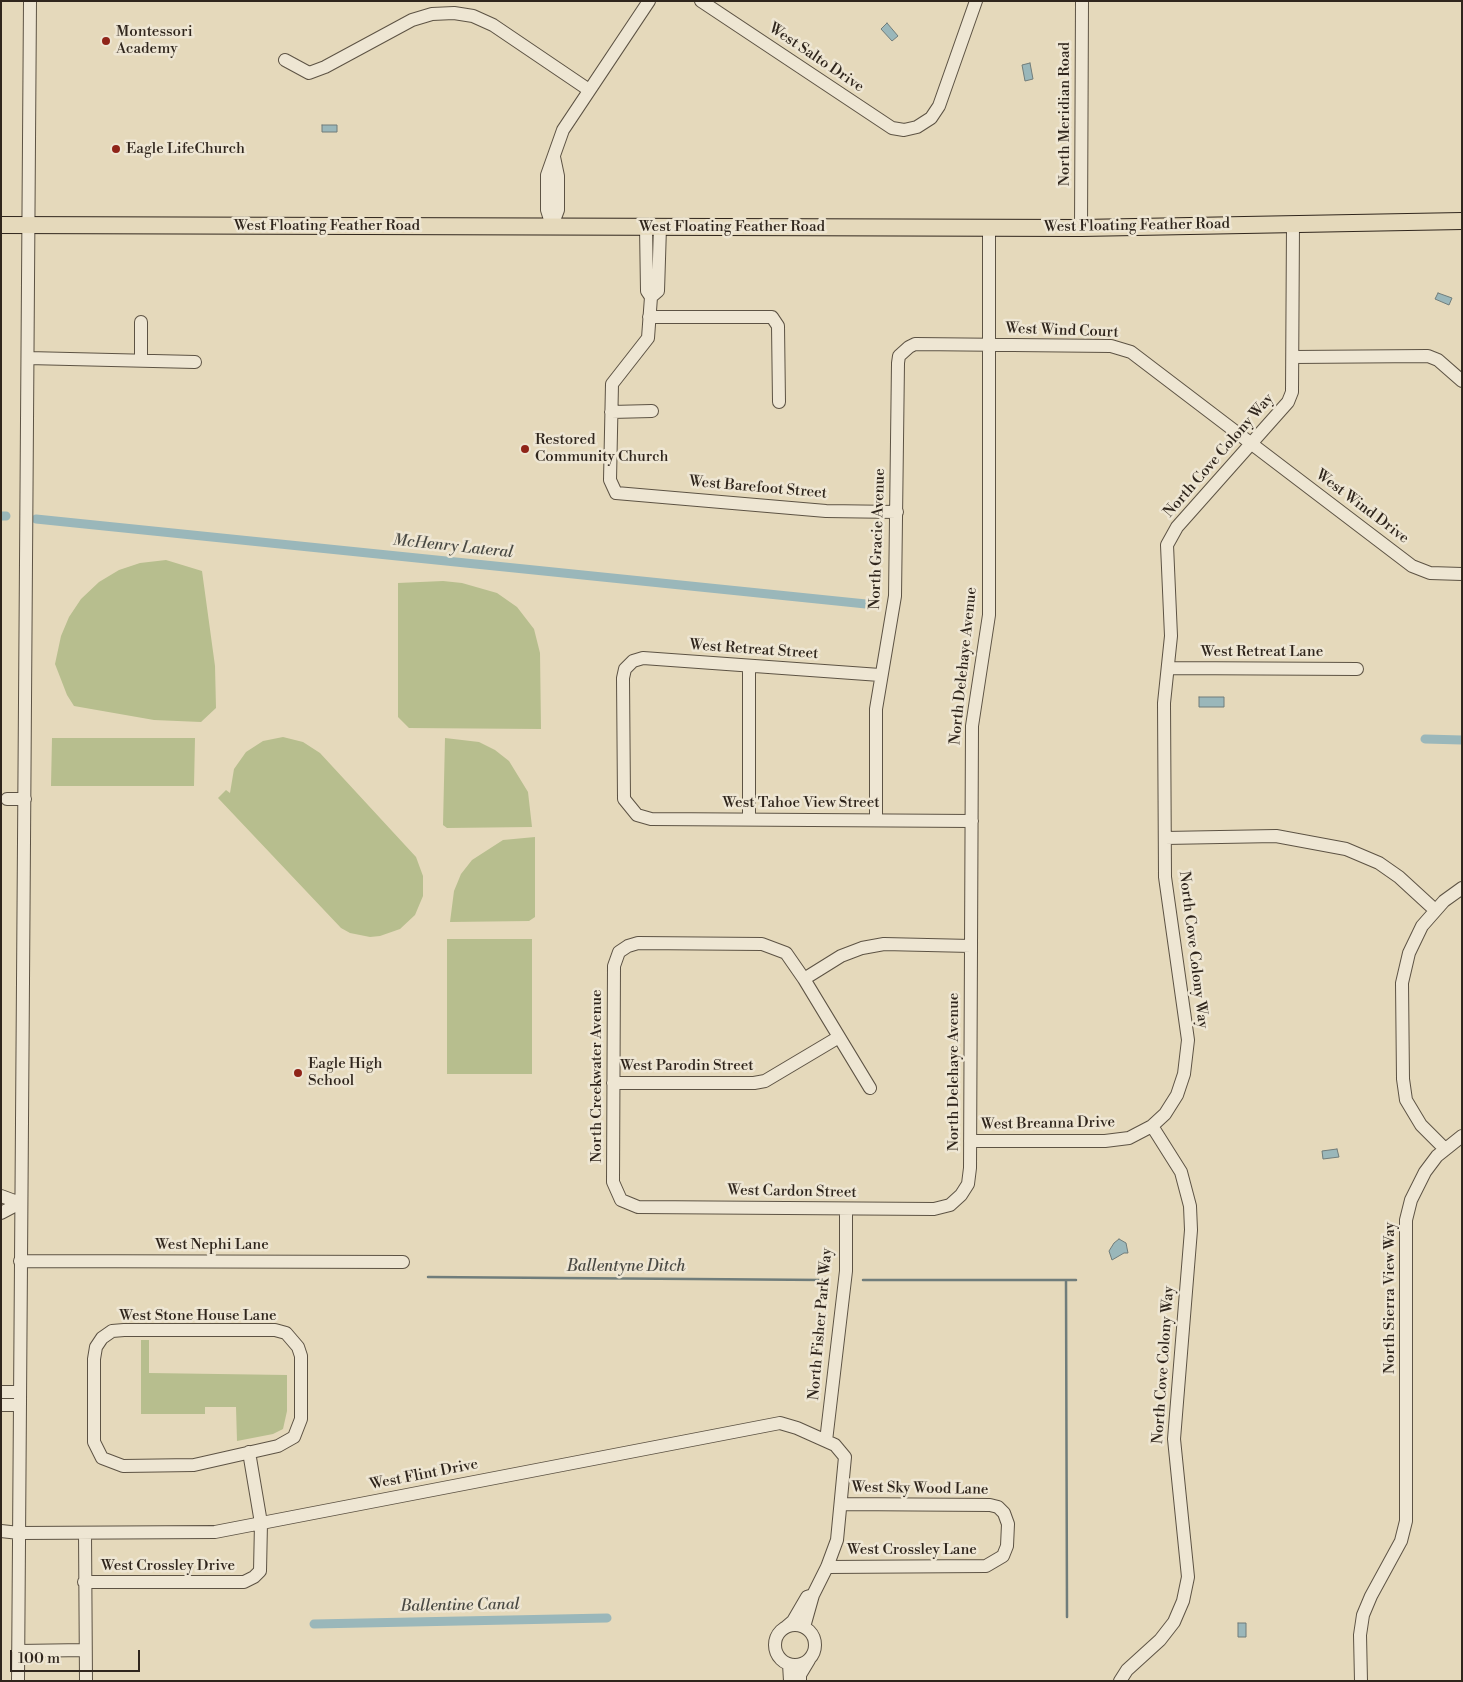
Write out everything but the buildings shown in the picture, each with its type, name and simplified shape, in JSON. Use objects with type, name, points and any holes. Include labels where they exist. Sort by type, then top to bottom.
[{"type":"main road","name":"West Floating Feather Road","points":[[1,226],[1080,228],[1462,221]]},
{"type":"street","points":[[18,1681],[20,1203],[26,799],[30,1]]},
{"type":"street","points":[[552,226],[546,210],[547,175],[563,130],[649,1]]},
{"type":"street","name":"West Salto Drive","points":[[701,1],[892,128],[904,130],[917,127],[931,118],[939,106],[976,1]]},
{"type":"street","name":"North Meridian Road","points":[[1080,228],[1082,1]]},
{"type":"street","points":[[285,60],[309,72],[325,67],[412,20],[432,14],[454,13],[473,16],[492,25],[590,90]]},
{"type":"street","name":"North Cove Colony Way","points":[[1120,1681],[1127,1670],[1160,1640],[1174,1622],[1184,1601],[1188,1577],[1174,1439],[1191,1230],[1190,1206],[1181,1172],[1152,1126],[1165,1114],[1177,1095],[1188,1050],[1187,1030],[1166,887],[1164,703],[1171,608],[1167,545],[1177,527],[1288,402],[1293,382],[1293,224]]},
{"type":"street","points":[[652,411],[611,412],[612,384],[648,338],[651,297],[658,291],[653,227]]},
{"type":"street","name":"North Delehaye Avenue","points":[[961,1195],[968,1184],[970,1141],[972,726],[989,615],[989,227]]},
{"type":"street","points":[[649,317],[772,317],[776,320],[778,326],[778,402]]},
{"type":"street","points":[[141,322],[141,360]]},
{"type":"street","name":"West Wind Court","points":[[903,350],[916,344],[1121,348],[1131,352],[1252,444]]},
{"type":"street","name":"North Gracie Avenue","points":[[876,820],[876,709],[880,675],[895,596],[898,363],[903,350]]},
{"type":"street","points":[[1293,357],[1428,356],[1438,360],[1462,381]]},
{"type":"street","points":[[28,358],[195,362]]},
{"type":"street","name":"West Barefoot Street","points":[[611,412],[610,480],[616,492],[826,511],[897,512]]},
{"type":"street","name":"West Wind Drive","points":[[1252,444],[1412,566],[1430,573],[1462,574]]},
{"type":"street","name":"West Retreat Street","points":[[632,811],[624,799],[623,791],[623,678],[628,665],[644,658],[880,675]]},
{"type":"street","points":[[749,666],[749,819]]},
{"type":"street","name":"West Retreat Lane","points":[[1168,668],[1357,669]]},
{"type":"street","points":[[3,799],[26,799]]},
{"type":"street","name":"West Tahoe View Street","points":[[632,811],[641,817],[651,819],[972,821]]},
{"type":"street","points":[[1165,838],[1276,836],[1346,849],[1379,863],[1400,877],[1434,910]]},
{"type":"street","points":[[1445,1148],[1414,1117],[1406,1100],[1403,1079],[1404,973],[1412,944],[1434,910],[1462,888]]},
{"type":"street","name":"North Creekwater Avenue","points":[[621,1200],[613,1182],[614,966],[619,952],[628,946],[638,944],[762,944],[786,954],[804,979]]},
{"type":"street","points":[[870,1088],[804,979],[842,956],[862,948],[884,944],[971,946]]},
{"type":"street","name":"West Parodin Street","points":[[613,1082],[754,1083],[765,1081],[839,1037]]},
{"type":"street","name":"West Breanna Drive","points":[[970,1141],[1118,1140],[1139,1134],[1152,1126]]},
{"type":"street","name":"North Sierra View Way","points":[[1361,1681],[1360,1634],[1363,1615],[1371,1596],[1401,1541],[1406,1521],[1406,1220],[1411,1200],[1419,1181],[1445,1148],[1462,1136]]},
{"type":"street","name":"West Cardon Street","points":[[621,1200],[638,1207],[934,1209],[950,1204],[961,1195]]},
{"type":"street","points":[[1,1196],[20,1203]]},
{"type":"street","points":[[1,1213],[20,1203]]},
{"type":"street","name":"North Fisher Park Way","points":[[826,1441],[846,1271],[846,1209]]},
{"type":"street","name":"West Nephi Lane","points":[[20,1261],[403,1262]]},
{"type":"street","name":"West Stone House Lane","points":[[124,1330],[275,1330],[286,1333],[293,1339],[301,1356],[300,1419],[294,1437],[278,1446],[249,1452],[194,1465],[123,1466],[102,1458],[94,1442],[94,1358],[96,1347],[102,1338],[112,1331],[124,1330]]},
{"type":"street","points":[[1,1392],[20,1399]]},
{"type":"street","points":[[1,1405],[20,1399]]},
{"type":"street","name":"West Flint Drive","points":[[1,1531],[19,1534],[215,1532],[767,1425],[789,1425],[835,1445],[842,1453],[846,1462],[841,1504]]},
{"type":"street","points":[[249,1452],[261,1523]]},
{"type":"street","points":[[804,1627],[812,1594],[827,1567],[837,1540],[841,1504]]},
{"type":"street","name":"West Sky Wood Lane","points":[[841,1504],[990,1505],[998,1507],[1004,1513],[1008,1524],[1007,1546],[1003,1556],[997,1561]]},
{"type":"street","name":"West Crossley Drive","points":[[84,1582],[244,1582],[260,1572],[261,1523]]},
{"type":"street","points":[[85,1533],[86,1681]]},
{"type":"street","name":"West Crossley Lane","points":[[827,1567],[986,1566],[997,1561]]},
{"type":"street","points":[[809,1660],[796,1665],[789,1664],[779,1656],[776,1650],[777,1637],[793,1621],[806,1597],[812,1594]]},
{"type":"street","points":[[786,1628],[792,1625],[804,1627],[812,1633],[815,1640],[813,1654],[800,1675],[800,1681]]},
{"type":"street","points":[[18,1651],[85,1650]]},
{"type":"street","points":[[789,1664],[790,1681]]},
{"type":"green space","points":[[166,560],[202,571],[215,666],[216,708],[201,722],[154,720],[74,706],[67,695],[55,664],[61,636],[69,617],[81,599],[99,582],[119,570],[140,563]]},
{"type":"green space","points":[[443,581],[462,583],[497,593],[517,607],[534,629],[540,653],[541,729],[409,728],[398,717],[398,583]]},
{"type":"green space","points":[[283,737],[303,742],[320,753],[416,857],[423,876],[423,896],[415,915],[400,929],[380,936],[370,937],[350,933],[341,928],[218,798],[226,790],[230,793],[234,769],[246,752],[263,741]]},
{"type":"green space","points":[[52,738],[195,738],[194,786],[51,786]]},
{"type":"green space","points":[[445,738],[479,742],[495,750],[509,761],[528,792],[532,827],[447,828],[443,825]]},
{"type":"green space","points":[[535,837],[535,917],[529,921],[450,922],[454,891],[461,874],[472,860],[503,840]]},
{"type":"green space","points":[[447,939],[532,939],[532,1074],[447,1074]]},
{"type":"green space","points":[[141,1340],[149,1340],[149,1373],[287,1375],[287,1411],[283,1429],[273,1434],[237,1441],[236,1407],[205,1407],[205,1414],[141,1414]]},
{"type":"water","points":[[887,23],[898,36],[892,41],[881,29]]},
{"type":"water","points":[[1030,63],[1033,79],[1025,81],[1022,65]]},
{"type":"water","points":[[322,125],[337,125],[337,132],[322,132]]},
{"type":"water","points":[[1438,293],[1452,298],[1449,305],[1435,299]]},
{"type":"water","points":[[1199,697],[1224,697],[1224,707],[1199,707]]},
{"type":"water","points":[[1337,1149],[1339,1157],[1323,1159],[1322,1151]]},
{"type":"water","points":[[1119,1239],[1126,1243],[1128,1253],[1124,1253],[1112,1260],[1109,1251]]},
{"type":"water","points":[[1238,1623],[1246,1623],[1246,1637],[1238,1637]]},
{"type":"waterway","name":"McHenry Lateral","points":[[1,516],[6,516]]},
{"type":"waterway","name":"McHenry Lateral","points":[[36,519],[866,604]]},
{"type":"waterway","name":"McHenry Lateral","points":[[1425,739],[1462,740]]},
{"type":"waterway","name":"Ballentyne Ditch","points":[[428,1277],[824,1280]]},
{"type":"waterway","name":"Ballentyne Ditch","points":[[863,1280],[1076,1280]]},
{"type":"waterway","points":[[1066,1281],[1067,1617]]},
{"type":"waterway","name":"Ballentine Canal","points":[[314,1624],[607,1618]]},
{"type":"place","name":"Montessori Academy","points":[[106,41]]},
{"type":"place","name":"Eagle LifeChurch","points":[[116,149]]},
{"type":"place","name":"Restored Community Church","points":[[525,449]]},
{"type":"place","name":"Eagle High School","points":[[298,1073]]}]
